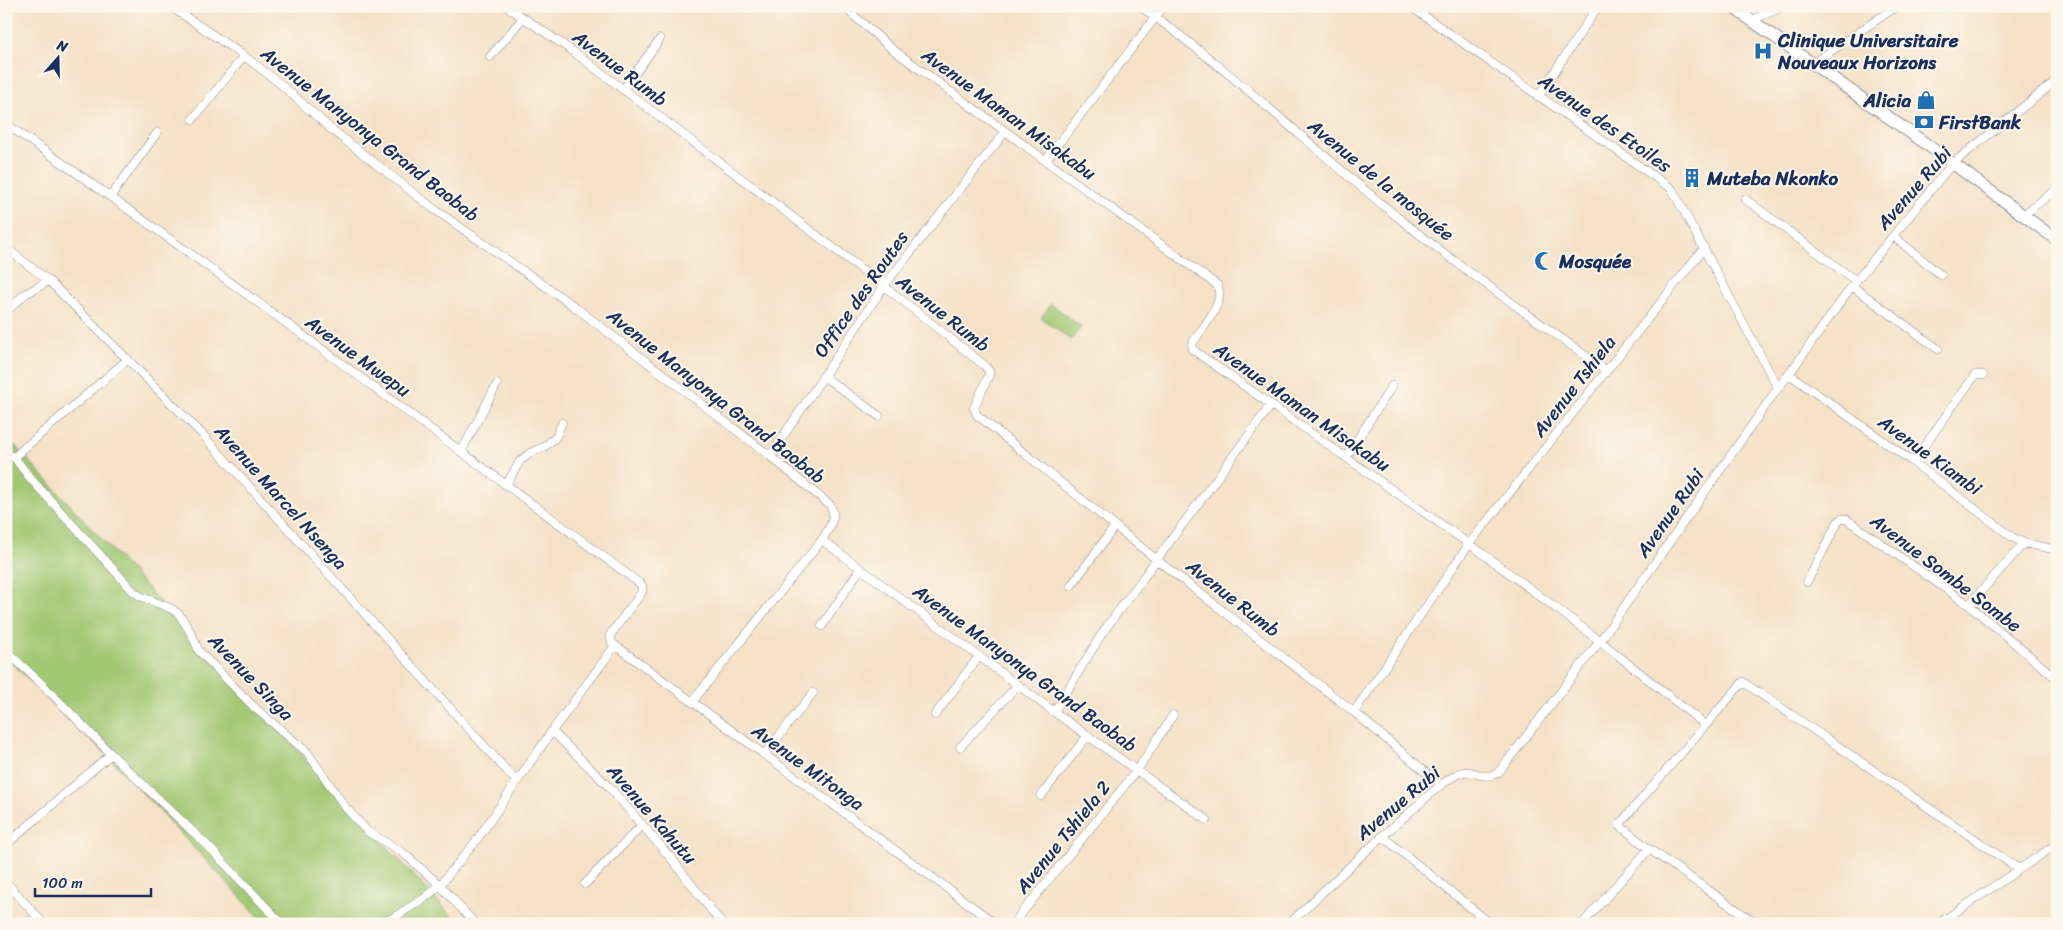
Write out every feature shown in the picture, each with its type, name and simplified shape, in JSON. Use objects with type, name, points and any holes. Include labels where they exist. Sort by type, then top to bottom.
[{"type":"main road","points":[[1731,6],[1922,141],[2057,240]]},
{"type":"street","name":"Avenue Manyonya Grand Baobab","points":[[170,6],[244,56],[278,82],[331,129],[434,209],[571,304],[770,456],[830,505],[833,510],[833,517],[822,540],[1054,712],[1207,820]]},
{"type":"street","name":"Avenue Rumb","points":[[506,6],[571,50],[884,286],[987,368],[989,372],[988,379],[974,408],[977,414],[1157,560],[1354,712],[1441,785]]},
{"type":"street","name":"Avenue Maman Misakabu","points":[[843,6],[892,49],[1217,285],[1220,292],[1219,303],[1192,344],[1192,348],[1469,544],[1600,641],[1705,725]]},
{"type":"street","name":"Avenue de la mosquée","points":[[1140,6],[1245,87],[1402,220],[1478,278],[1607,371]]},
{"type":"street","points":[[1046,160],[1164,6]]},
{"type":"street","name":"Avenue des Etoiles","points":[[1410,6],[1672,189],[1778,388]]},
{"type":"street","points":[[1538,97],[1598,6]]},
{"type":"street","points":[[1752,20],[1784,6]]},
{"type":"street","points":[[1812,64],[1897,6]]},
{"type":"street","points":[[490,57],[523,18]]},
{"type":"street","points":[[623,90],[660,39]]},
{"type":"street","points":[[193,118],[244,56]]},
{"type":"street","name":"Avenue Rubi","points":[[1288,924],[1382,836],[1441,785],[1466,771],[1485,777],[1498,773],[1600,641],[1778,388],[1854,284],[1952,164],[2057,80]]},
{"type":"street","name":"Avenue Mwepu","points":[[6,124],[111,196],[642,586],[643,589],[640,596],[612,632],[610,640],[615,646]]},
{"type":"street","name":"Office des Routes","points":[[770,456],[884,286],[1005,132]]},
{"type":"street","points":[[111,196],[157,133]]},
{"type":"street","points":[[2023,215],[2057,189]]},
{"type":"street","points":[[1745,199],[1938,349]]},
{"type":"street","points":[[1893,236],[1940,275]]},
{"type":"street","name":"Avenue Marcel Nsenga","points":[[6,248],[49,281],[201,433],[517,782]]},
{"type":"street","name":"Avenue Tshiela","points":[[1354,712],[1469,544],[1704,248]]},
{"type":"street","points":[[6,312],[25,294],[49,281]]},
{"type":"street","points":[[10,455],[128,359]]},
{"type":"street","name":"Avenue Kiambi","points":[[1790,374],[1914,462],[2012,537],[2024,543],[2057,550]]},
{"type":"street","points":[[1914,462],[1975,375],[1983,375]]},
{"type":"street","points":[[823,376],[879,416]]},
{"type":"street","points":[[461,452],[497,384]]},
{"type":"street","points":[[1346,457],[1392,386]]},
{"type":"street","points":[[1054,712],[1103,632],[1271,405]]},
{"type":"street","points":[[506,485],[520,461],[530,453],[544,447],[556,437],[562,423]]},
{"type":"street","name":"Avenue Singa","points":[[10,455],[134,592],[179,614],[191,633],[199,651],[261,714],[307,752],[346,808],[367,830],[402,852],[440,885],[476,924]]},
{"type":"street","name":"Avenue Sombe Sombe","points":[[1807,582],[1838,522],[1841,519],[1846,519],[1969,605],[2057,679]]},
{"type":"street","points":[[1071,586],[1115,526]]},
{"type":"street","points":[[692,702],[822,540]]},
{"type":"street","points":[[1969,605],[2024,543]]},
{"type":"street","points":[[822,626],[860,569]]},
{"type":"street","points":[[383,924],[425,898],[440,885],[476,841],[552,731],[615,646]]},
{"type":"street","name":"Avenue Mitonga","points":[[615,646],[996,924]]},
{"type":"street","points":[[6,651],[208,846],[282,924]]},
{"type":"street","points":[[935,715],[979,656]]},
{"type":"street","points":[[1756,924],[1648,849],[1620,826],[1620,823],[1740,683],[1746,682],[2019,869]]},
{"type":"street","points":[[960,747],[1018,685]]},
{"type":"street","points":[[764,755],[813,693]]},
{"type":"street","name":"Avenue Tshiela 2","points":[[1016,922],[1138,770],[1173,715]]},
{"type":"street","name":"Avenue Kahutu","points":[[552,731],[609,787],[671,858],[722,924]]},
{"type":"street","points":[[1041,796],[1088,735]]},
{"type":"street","points":[[6,845],[111,754]]},
{"type":"street","points":[[584,884],[642,825]]},
{"type":"street","points":[[1382,836],[1492,924]]},
{"type":"street","points":[[1938,924],[2057,844]]},
{"type":"street","points":[[1582,924],[1648,849]]},
{"type":"street","points":[[6,882],[44,924]]},
{"type":"green space","points":[[1051,304],[1081,327],[1071,340],[1041,318]]},
{"type":"green space","points":[[6,436],[459,924],[266,924],[103,751],[6,657]]},
{"type":"place","name":"Clinique Universitaire Nouveaux Horizons","points":[[1763,51]]},
{"type":"place","name":"Alicia","points":[[1926,100]]},
{"type":"place","name":"FirstBank","points":[[1924,122]]},
{"type":"place","name":"Muteba Nkonko","points":[[1692,178]]},
{"type":"place","name":"Mosquée","points":[[1544,261]]}]
